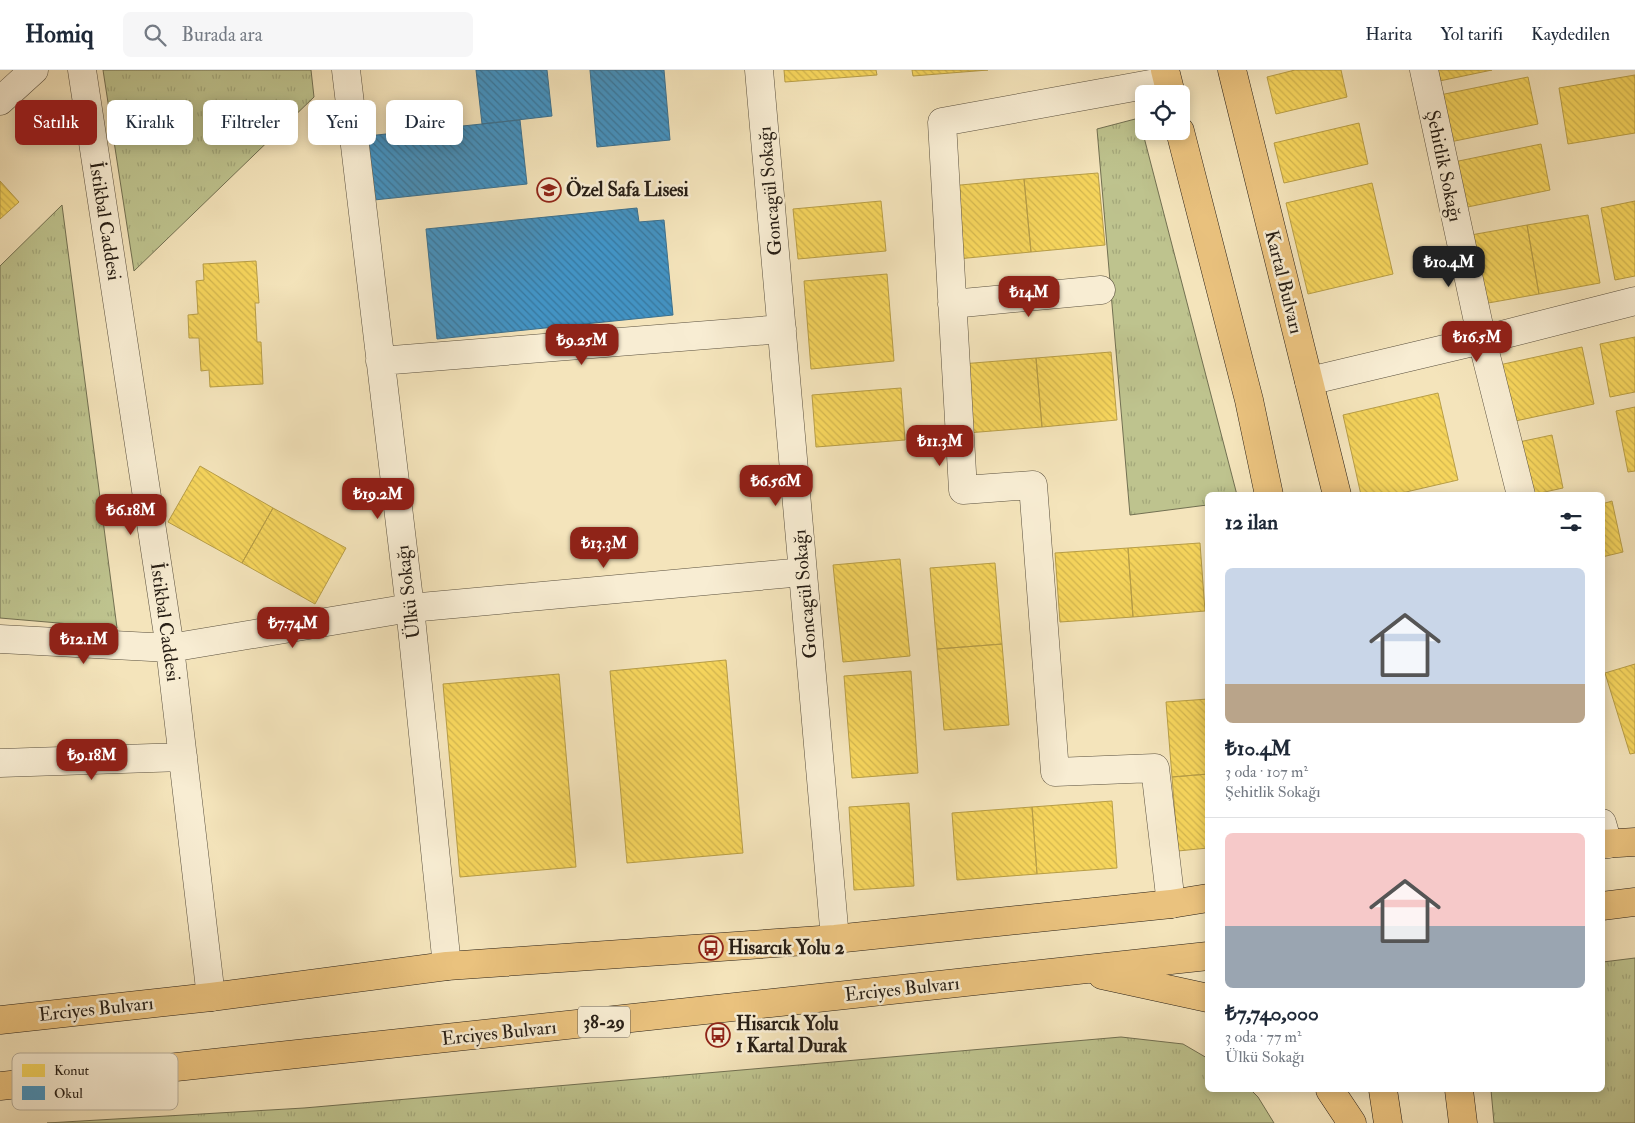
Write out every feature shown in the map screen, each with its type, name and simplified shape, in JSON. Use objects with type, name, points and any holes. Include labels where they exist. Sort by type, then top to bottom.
[{"type":"main road","name":"Kartal Bulvarı","points":[[1232,70],[1336,492]]},
{"type":"main road","points":[[1182,140],[1249,400],[1268,492]]},
{"type":"main road","points":[[1605,837],[1635,842]]},
{"type":"main road","points":[[1171,904],[1205,891]]},
{"type":"main road","name":"Erciyes Bulvarı","points":[[0,1020],[212,997],[447,966],[835,939],[1171,904],[1205,898]]},
{"type":"main road","points":[[1605,906],[1635,902]]},
{"type":"main road","name":"Erciyes Bulvarı","points":[[178,1067],[1205,956]]},
{"type":"main road","points":[[1078,970],[1205,997]]},
{"type":"main road","points":[[1331,1092],[1352,1123]]},
{"type":"main road","points":[[1383,1092],[1388,1123]]},
{"type":"main road","points":[[1459,1092],[1463,1123]]},
{"type":"street","points":[[0,101],[34,70]]},
{"type":"street","name":"İstikbal Caddesi","points":[[82,70],[170,648],[212,997]]},
{"type":"street","name":"Ülkü Sokağı","points":[[346,70],[410,608],[447,966]]},
{"type":"street","name":"Goncagül Sokağı","points":[[759,70],[835,939]]},
{"type":"street","name":"Şehitlik Sokağı","points":[[1424,70],[1482,340],[1519,492]]},
{"type":"street","points":[[1168,82],[942,122],[963,490],[1033,485],[1054,772],[1155,768],[1171,904]]},
{"type":"street","points":[[952,304],[1101,290]]},
{"type":"street","points":[[1309,381],[1635,301]]},
{"type":"street","points":[[380,361],[782,329]]},
{"type":"street","points":[[0,639],[170,648],[410,608],[803,572]]},
{"type":"street","points":[[0,763],[182,757]]},
{"type":"green space","points":[[103,70],[311,70],[314,97],[308,100],[308,103],[298,112],[298,100],[203,100],[203,145],[264,145],[134,271],[115,145],[193,145],[193,100],[108,100]]},
{"type":"green space","points":[[1135,119],[1135,140],[1145,140],[1236,492],[1205,492],[1205,505],[1130,515],[1097,129]]},
{"type":"green space","points":[[62,205],[117,628],[0,618],[0,266]]},
{"type":"green space","points":[[1635,958],[1635,1123],[1494,1123],[1491,1092],[1605,1092],[1605,962]]},
{"type":"green space","points":[[1121,1037],[1183,1044],[1205,1057],[1205,1092],[1253,1092],[1274,1123],[47,1123],[304,1108]]},
{"type":"building: Konut","points":[[784,70],[876,70],[877,75],[785,82]]},
{"type":"building: Konut","points":[[912,70],[988,70],[913,76]]},
{"type":"building: Konut","points":[[1295,70],[1341,70],[1347,97],[1276,114],[1267,77]]},
{"type":"building: Konut","points":[[1428,70],[1492,70],[1430,83]]},
{"type":"building: Konut","points":[[1635,75],[1635,133],[1568,144],[1559,88]]},
{"type":"building: Konut","points":[[1528,77],[1538,124],[1445,143],[1435,96]]},
{"type":"building: Konut","points":[[1359,123],[1368,164],[1284,183],[1274,143]]},
{"type":"building: Konut","points":[[1541,144],[1550,190],[1458,209],[1449,163]]},
{"type":"building: Konut","points":[[1098,173],[1105,245],[1031,252],[1024,179]]},
{"type":"building: Konut","points":[[1024,179],[1031,252],[957,259],[950,186]]},
{"type":"building: Konut","points":[[0,181],[19,202],[0,219]]},
{"type":"building: Konut","points":[[1372,183],[1393,274],[1308,294],[1286,203]]},
{"type":"building: Konut","points":[[881,201],[886,251],[798,259],[793,209]]},
{"type":"building: Konut","points":[[1635,201],[1635,276],[1615,280],[1601,208]]},
{"type":"building: Konut","points":[[1588,215],[1600,283],[1539,294],[1527,225]]},
{"type":"building: Konut","points":[[1527,225],[1539,294],[1477,305],[1465,236]]},
{"type":"building: Konut","points":[[256,261],[259,303],[255,303],[257,342],[261,342],[263,384],[210,387],[209,370],[201,371],[199,338],[189,338],[188,315],[198,314],[196,281],[204,280],[203,264]]},
{"type":"building: Konut","points":[[887,274],[894,361],[811,369],[804,281]]},
{"type":"building: Konut","points":[[1635,337],[1635,392],[1610,397],[1600,344]]},
{"type":"building: Konut","points":[[1582,347],[1594,404],[1511,422],[1499,365]]},
{"type":"building: Konut","points":[[1111,352],[1117,420],[1042,427],[1036,358]]},
{"type":"building: Konut","points":[[1036,358],[1042,427],[967,433],[961,364]]},
{"type":"building: Konut","points":[[901,388],[905,440],[816,447],[812,395]]},
{"type":"building: Konut","points":[[1438,393],[1458,480],[1406,492],[1360,492],[1343,415]]},
{"type":"building: Konut","points":[[1635,407],[1635,471],[1628,472],[1616,411]]},
{"type":"building: Konut","points":[[1552,435],[1563,488],[1545,492],[1530,492],[1519,442]]},
{"type":"building: Konut","points":[[200,466],[273,508],[242,563],[168,522]]},
{"type":"building: Konut","points":[[1612,501],[1623,552],[1605,556],[1605,503]]},
{"type":"building: Konut","points":[[273,508],[346,548],[315,604],[242,563]]},
{"type":"building: Konut","points":[[1200,543],[1205,611],[1133,617],[1128,548]]},
{"type":"building: Konut","points":[[1128,548],[1133,617],[1060,622],[1055,553]]},
{"type":"building: Konut","points":[[900,559],[910,656],[843,662],[833,565]]},
{"type":"building: Konut","points":[[995,563],[1002,644],[937,649],[930,568]]},
{"type":"building: Konut","points":[[1002,644],[1009,725],[944,730],[937,649]]},
{"type":"building: Konut","points":[[726,660],[743,853],[627,863],[610,671]]},
{"type":"building: Konut","points":[[1635,664],[1635,753],[1630,754],[1605,673]]},
{"type":"building: Konut","points":[[911,671],[918,773],[852,778],[844,676]]},
{"type":"building: Konut","points":[[559,674],[576,867],[460,877],[443,684]]},
{"type":"building: Konut","points":[[1205,699],[1205,774],[1172,777],[1166,702]]},
{"type":"building: Konut","points":[[1205,774],[1205,848],[1178,851],[1172,777]]},
{"type":"building: Konut","points":[[1112,801],[1117,868],[1037,874],[1032,807]]},
{"type":"building: Konut","points":[[909,803],[914,886],[854,890],[849,807]]},
{"type":"building: Konut","points":[[1032,807],[1037,874],[957,880],[952,813]]},
{"type":"building: Okul","points":[[476,70],[547,70],[552,116],[482,124]]},
{"type":"building: Okul","points":[[590,70],[664,70],[670,140],[597,147]]},
{"type":"building: Okul","points":[[520,120],[527,184],[374,200],[368,145],[376,145],[376,135],[386,134],[386,145],[463,145],[463,126]]},
{"type":"building: Okul","points":[[637,208],[639,222],[664,220],[673,315],[437,339],[426,229]]},
{"type":"place","name":"Özel Safa Lisesi","points":[[549,190]]},
{"type":"place","name":"Hisarcık Yolu 2","points":[[711,948]]},
{"type":"place","name":"Hisarcık Yolu 1 Kartal Durak","points":[[718,1035]]}]
